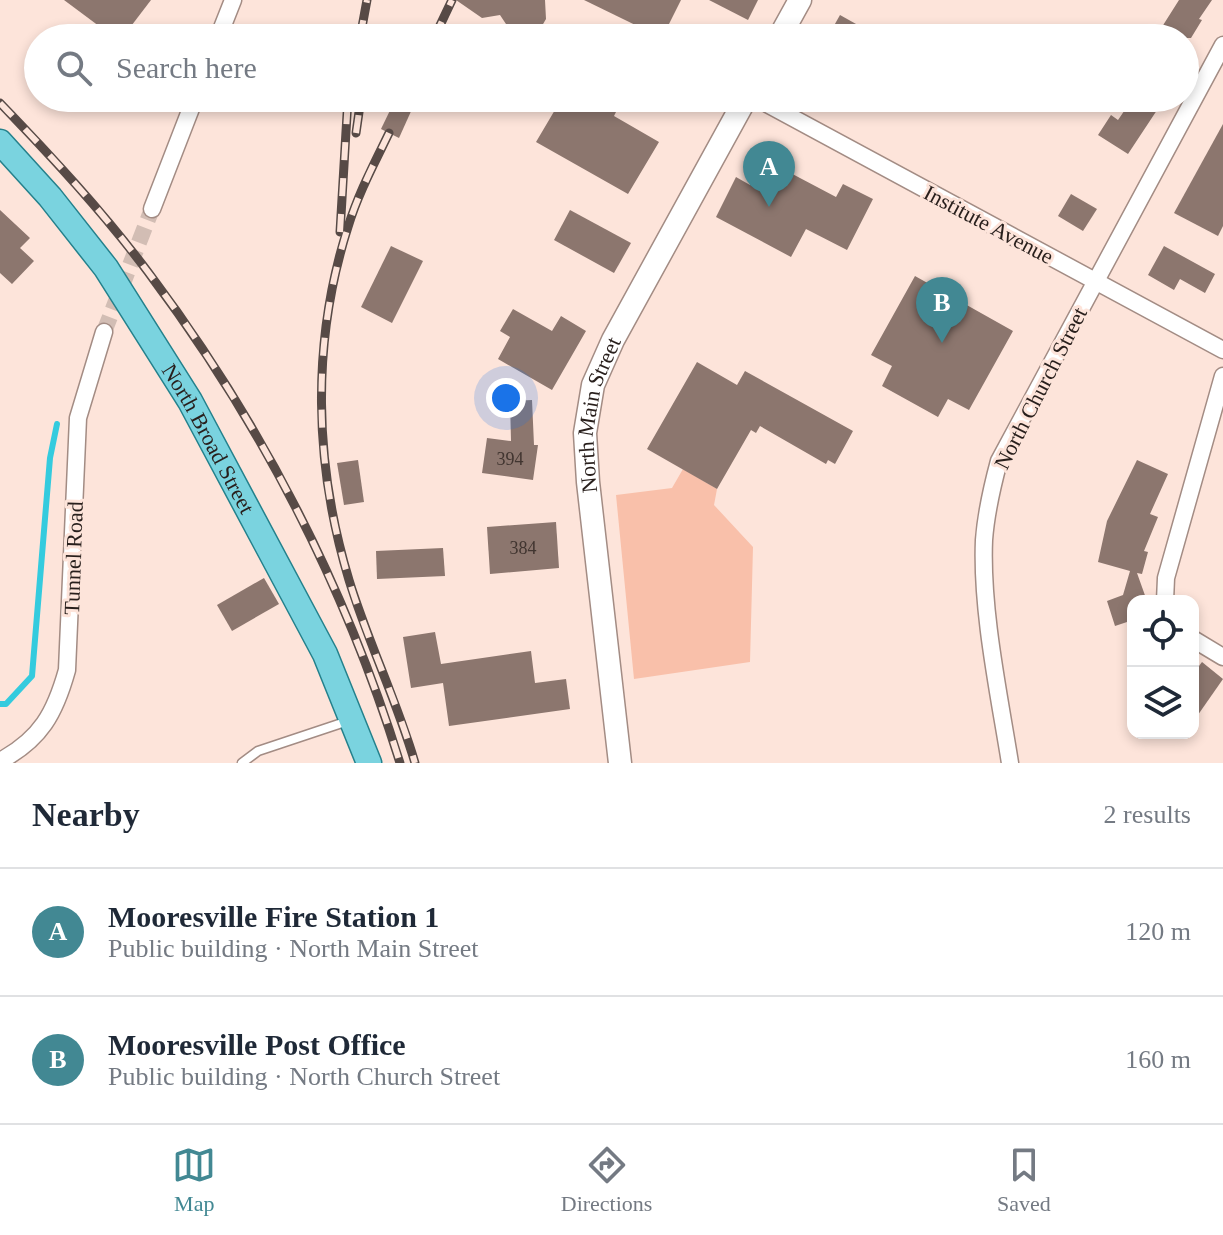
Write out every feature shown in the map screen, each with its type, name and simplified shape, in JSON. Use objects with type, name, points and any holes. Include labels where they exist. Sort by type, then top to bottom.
[{"type":"main road","points":[[787,24],[800,0]]},
{"type":"main road","name":"North Main Street","points":[[620,763],[588,482],[585,433],[593,385],[613,340],[738,112]]},
{"type":"main road","name":"North Broad Street","points":[[0,142],[50,197],[106,268],[190,401],[325,654],[369,763]]},
{"type":"street","points":[[224,24],[233,0]]},
{"type":"street","name":"North Church Street","points":[[1199,89],[1223,45]]},
{"type":"street","points":[[152,209],[190,112]]},
{"type":"street","name":"Institute Avenue","points":[[782,112],[1223,350]]},
{"type":"street","name":"North Church Street","points":[[1010,763],[989,624],[984,560],[991,491],[1006,444],[1186,112]]},
{"type":"street","name":"Tunnel Road","points":[[0,761],[43,728],[58,704],[67,670],[78,418],[104,332]]},
{"type":"street","points":[[1165,595],[1166,578],[1223,376]]},
{"type":"street","points":[[1199,643],[1223,657]]},
{"type":"lane","points":[[242,763],[258,751],[352,720]]},
{"type":"shaded area","points":[[683,469],[717,489],[714,505],[753,547],[750,662],[634,679],[616,495],[672,488]]},
{"type":"building","points":[[64,0],[151,0],[133,24],[96,24]]},
{"type":"building","points":[[456,0],[545,0],[546,19],[543,24],[506,24],[500,15],[482,18]]},
{"type":"building","points":[[584,0],[681,0],[669,24],[633,24]]},
{"type":"building","points":[[709,0],[758,0],[748,20]]},
{"type":"building","points":[[1179,0],[1212,0],[1199,19],[1202,20],[1199,25],[1164,24]]},
{"type":"building","points":[[840,15],[856,24],[835,24]]},
{"type":"building","points":[[389,112],[411,112],[399,138],[381,129]]},
{"type":"building","points":[[554,112],[616,112],[614,116],[659,142],[628,194],[536,142]]},
{"type":"building","points":[[1123,112],[1156,112],[1128,154],[1098,135],[1111,115],[1118,120]]},
{"type":"building","points":[[1223,124],[1223,226],[1218,236],[1174,213]]},
{"type":"building","points":[[764,159],[836,197],[843,184],[873,199],[847,250],[806,229],[791,257],[716,217],[736,177],[750,185]]},
{"type":"building","points":[[1071,194],[1097,209],[1083,231],[1058,216]]},
{"type":"building","points":[[0,210],[30,238],[20,248],[34,261],[12,284],[0,273]]},
{"type":"building","points":[[570,210],[631,243],[614,273],[554,240]]},
{"type":"building","points":[[391,246],[423,261],[392,323],[361,307]]},
{"type":"building","points":[[1164,246],[1215,274],[1205,293],[1180,279],[1174,290],[1148,275]]},
{"type":"building","points":[[915,276],[1013,331],[969,410],[948,399],[938,417],[882,386],[892,366],[871,355]]},
{"type":"building","points":[[513,309],[552,331],[561,316],[586,331],[552,390],[498,359],[510,337],[500,331]]},
{"type":"building","points":[[697,362],[737,385],[745,371],[853,431],[835,464],[828,460],[826,464],[760,426],[756,433],[751,430],[717,489],[647,449]]},
{"type":"building","points":[[532,400],[534,445],[538,445],[533,480],[482,473],[487,438],[511,441],[510,401]]},
{"type":"building","points":[[358,460],[364,502],[344,505],[337,463]]},
{"type":"building","points":[[1137,460],[1168,474],[1150,514],[1158,517],[1144,551],[1148,552],[1142,574],[1137,573],[1145,595],[1127,595],[1127,622],[1115,626],[1107,601],[1123,595],[1130,571],[1098,562],[1107,521]]},
{"type":"building","points":[[556,522],[559,568],[490,574],[487,527]]},
{"type":"building","points":[[443,548],[445,576],[377,579],[376,551]]},
{"type":"building","points":[[264,578],[279,604],[232,631],[217,605]]},
{"type":"building","points":[[435,632],[441,664],[531,651],[535,683],[566,679],[570,709],[449,726],[443,683],[411,688],[403,637]]},
{"type":"building","points":[[1202,662],[1223,679],[1199,713],[1199,667]]},
{"type":"waterway","points":[[0,704],[6,704],[32,676],[50,458],[57,424]]},
{"type":"tunnel","points":[[104,332],[152,209]]},
{"type":"railway","points":[[363,24],[367,0]]},
{"type":"railway","points":[[441,24],[452,0]]},
{"type":"railway","points":[[0,103],[77,185],[131,250],[227,387],[262,446],[326,569],[378,697],[400,763]]},
{"type":"railway","points":[[340,232],[347,112]]},
{"type":"railway","points":[[356,133],[359,112]]},
{"type":"railway","points":[[389,133],[357,203],[336,271],[323,359],[322,404],[324,448],[337,536],[349,580],[415,763]]},
{"type":"place","name":"Mooresville Fire Station 1","points":[[769,207]]},
{"type":"place","name":"Mooresville Post Office","points":[[942,343]]}]
